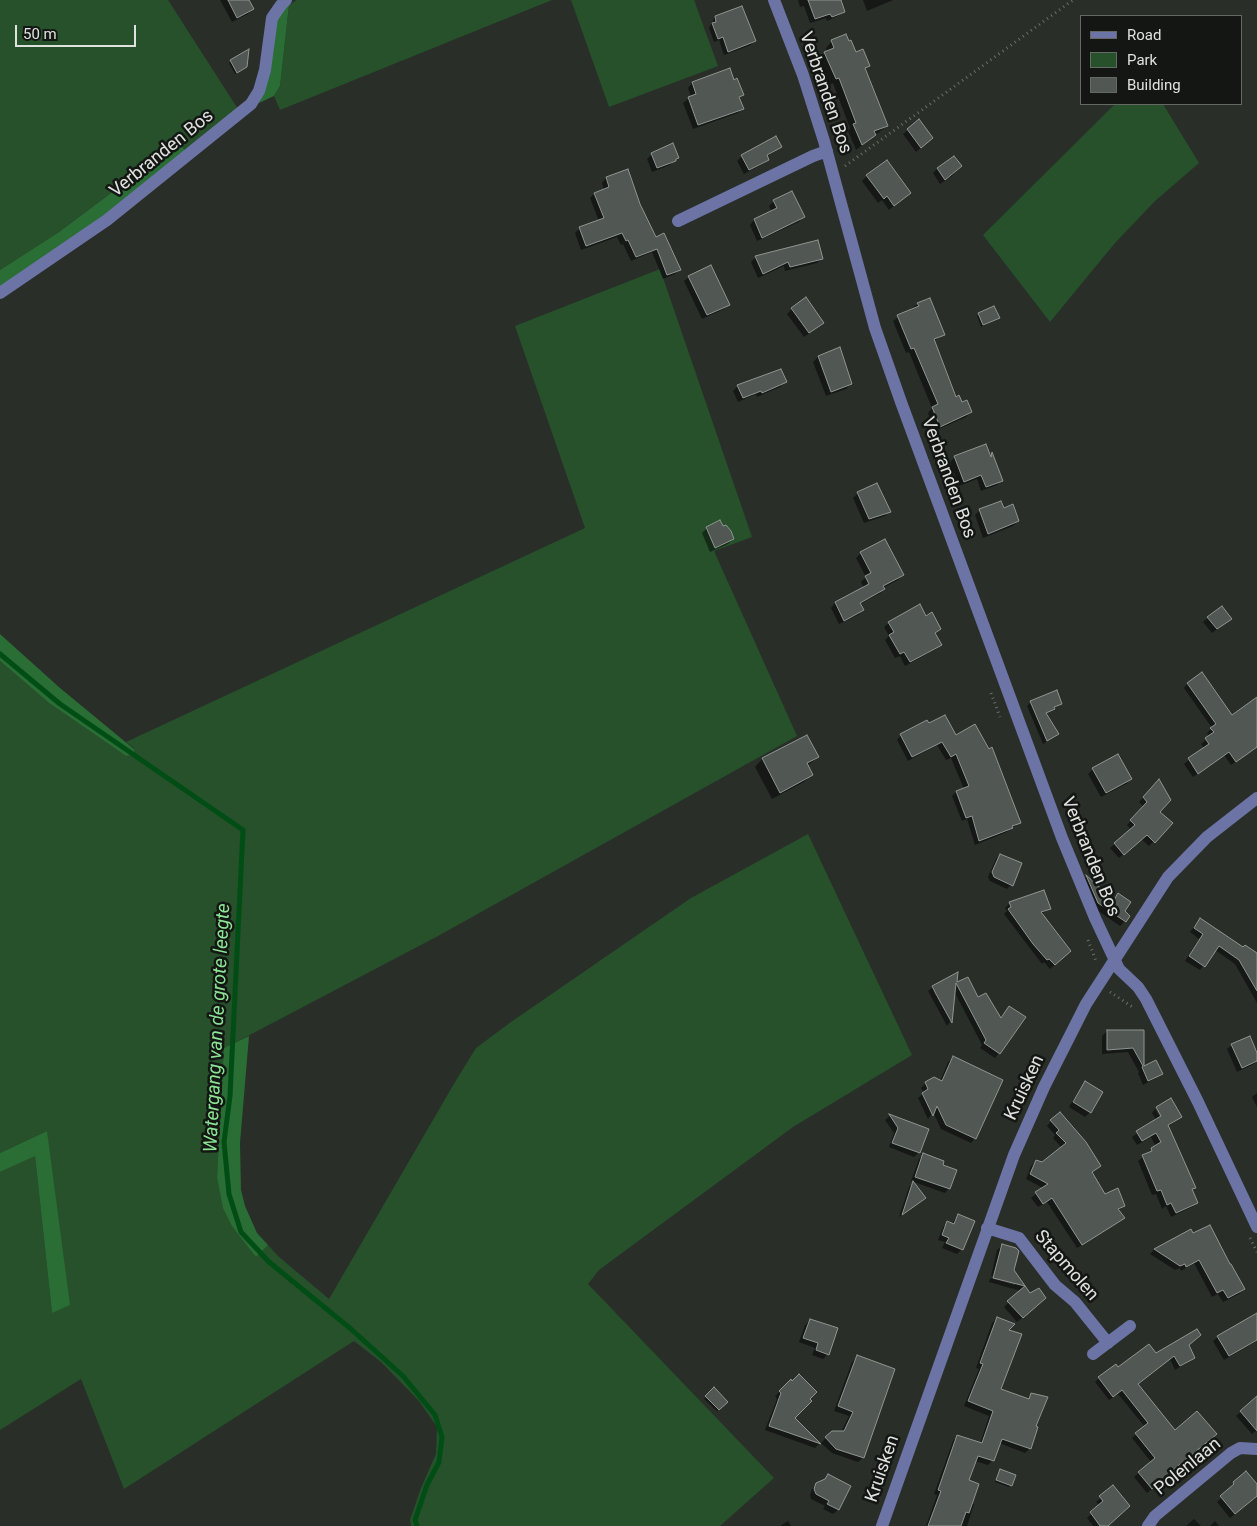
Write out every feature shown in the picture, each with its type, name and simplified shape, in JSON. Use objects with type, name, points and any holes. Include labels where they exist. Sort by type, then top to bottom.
[{"type":"street","name":"Verbranden Bos","points":[[0,292],[107,220],[251,104],[259,91],[265,70],[272,18],[286,0]]},
{"type":"street","name":"Verbranden Bos","points":[[774,0],[803,75],[833,172],[875,328],[901,402],[1062,838],[1114,960]]},
{"type":"street","points":[[678,221],[827,151]]},
{"type":"street","name":"Kruisken","points":[[882,1526],[1014,1155],[1044,1087],[1086,1004],[1168,877],[1207,837],[1257,798]]},
{"type":"street","points":[[1114,960],[1119,969],[1138,987],[1146,999],[1198,1102],[1257,1227]]},
{"type":"street","name":"Stapmolen","points":[[987,1228],[1018,1238],[1055,1285],[1075,1302],[1108,1343]]},
{"type":"street","points":[[1094,1354],[1130,1326]]},
{"type":"street","name":"Polenlaan","points":[[1148,1526],[1155,1516],[1231,1453],[1240,1448],[1257,1449]]},
{"type":"path","points":[[833,172],[839,170],[1073,0]]},
{"type":"green space","points":[[0,0],[168,0],[238,109],[186,152],[179,142],[59,232],[0,270]]},
{"type":"green space","points":[[297,0],[552,0],[280,110],[274,96],[280,86],[289,5]]},
{"type":"green space","points":[[571,0],[694,0],[718,66],[609,107]]},
{"type":"green space","points":[[289,5],[280,86],[274,96],[259,103],[266,86],[275,18]]},
{"type":"green space","points":[[1114,105],[1164,105],[1199,163],[1155,201],[1115,243],[1050,322],[983,235]]},
{"type":"green space","points":[[179,142],[186,152],[102,218],[0,287],[0,270],[59,232]]},
{"type":"green space","points":[[660,269],[752,537],[714,551],[797,736],[438,936],[225,1048],[217,1177],[256,1257],[268,1245],[278,1256],[329,1299],[476,1048],[691,898],[808,834],[912,1055],[793,1127],[599,1270],[588,1284],[774,1478],[720,1526],[411,1526],[410,1520],[421,1488],[436,1454],[437,1427],[419,1401],[381,1362],[354,1341],[124,1489],[81,1379],[0,1430],[0,1172],[35,1155],[52,1313],[47,1131],[0,1153],[0,661],[49,703],[126,756],[133,755],[134,748],[126,742],[585,528],[515,326]]},
{"type":"green space","points":[[0,634],[60,688],[134,749],[134,755],[126,756],[49,703],[0,661]]},
{"type":"green space","points":[[249,1036],[240,1143],[241,1190],[245,1206],[257,1233],[268,1245],[256,1257],[232,1226],[223,1208],[217,1177],[224,1048]]},
{"type":"green space","points":[[47,1131],[70,1305],[52,1313],[35,1156],[0,1172],[0,1153]]},
{"type":"building","points":[[228,0],[249,0],[254,9],[237,18]]},
{"type":"building","points":[[808,0],[841,0],[845,12],[832,17],[830,14],[815,19]]},
{"type":"building","points":[[742,6],[756,41],[728,52],[723,37],[718,39],[712,23],[716,22],[715,16]]},
{"type":"building","points":[[846,34],[856,52],[863,49],[870,66],[865,68],[888,126],[874,131],[876,135],[862,145],[853,124],[856,123],[839,78],[836,79],[824,52],[834,48],[831,40]]},
{"type":"building","points":[[249,49],[247,67],[237,73],[230,60]]},
{"type":"building","points":[[730,68],[734,80],[737,78],[744,95],[739,97],[744,109],[698,125],[688,97],[696,94],[692,82]]},
{"type":"building","points":[[919,119],[933,138],[921,148],[907,129]]},
{"type":"building","points":[[776,136],[782,147],[767,155],[769,160],[749,170],[741,155]]},
{"type":"building","points":[[673,143],[679,158],[657,168],[651,153]]},
{"type":"building","points":[[954,156],[962,166],[945,180],[937,168]]},
{"type":"building","points":[[887,160],[911,193],[894,206],[887,196],[884,199],[866,175]]},
{"type":"building","points":[[628,169],[640,204],[656,237],[664,233],[681,270],[667,275],[657,249],[636,257],[628,240],[626,241],[622,233],[586,246],[579,227],[604,218],[594,193],[609,187],[606,177]]},
{"type":"building","points":[[792,191],[805,217],[762,238],[754,219],[777,208],[773,200]]},
{"type":"building","points":[[818,240],[823,259],[790,267],[788,262],[763,274],[755,256]]},
{"type":"building","points":[[711,265],[730,305],[707,315],[688,276]]},
{"type":"building","points":[[806,297],[824,323],[809,333],[791,308]]},
{"type":"building","points":[[930,298],[945,335],[934,339],[956,397],[959,395],[962,402],[967,400],[972,412],[940,427],[932,407],[938,404],[914,348],[911,349],[897,315],[919,306],[917,303]]},
{"type":"building","points":[[994,306],[1000,318],[983,325],[978,313]]},
{"type":"building","points":[[840,347],[852,384],[831,392],[818,356]]},
{"type":"building","points":[[781,369],[787,382],[762,393],[761,391],[743,398],[737,385]]},
{"type":"building","points":[[986,444],[991,457],[992,452],[1003,481],[986,487],[981,475],[964,482],[954,456]]},
{"type":"building","points":[[877,483],[891,512],[869,519],[857,492]]},
{"type":"building","points":[[1001,501],[1004,508],[1013,504],[1019,521],[988,534],[979,509]]},
{"type":"building","points":[[720,520],[723,526],[726,525],[731,531],[734,539],[715,548],[706,527]]},
{"type":"building","points":[[885,539],[904,575],[883,586],[885,589],[860,603],[864,610],[844,621],[835,602],[869,584],[865,576],[871,573],[860,552]]},
{"type":"building","points":[[920,604],[926,616],[932,612],[941,629],[935,633],[942,645],[910,662],[904,652],[900,654],[889,635],[894,632],[888,622]]},
{"type":"building","points":[[1222,606],[1232,619],[1217,629],[1207,617]]},
{"type":"building","points":[[1202,672],[1232,715],[1257,697],[1257,747],[1236,762],[1229,752],[1198,774],[1188,758],[1209,744],[1205,738],[1214,732],[1210,728],[1216,724],[1187,683]]},
{"type":"building","points":[[1057,690],[1062,704],[1046,713],[1059,734],[1047,741],[1030,701]]},
{"type":"building","points":[[945,715],[956,735],[975,724],[989,749],[992,747],[1021,823],[979,841],[972,816],[966,818],[956,791],[969,786],[956,754],[951,757],[942,742],[912,757],[900,734],[927,720],[929,723]]},
{"type":"building","points":[[807,735],[819,757],[807,763],[813,775],[780,793],[762,758]]},
{"type":"building","points":[[1118,754],[1132,779],[1106,793],[1092,768]]},
{"type":"building","points":[[1159,779],[1171,800],[1160,812],[1173,823],[1155,843],[1147,835],[1124,855],[1114,843],[1135,825],[1130,820],[1147,802],[1143,797]]},
{"type":"building","points":[[1000,854],[1022,863],[1013,886],[994,877],[992,872]]},
{"type":"building","points":[[1086,875],[1114,900],[1118,893],[1131,902],[1125,911],[1130,916],[1126,922],[1098,903]]},
{"type":"building","points":[[1044,890],[1051,909],[1041,912],[1071,951],[1055,965],[1049,959],[1047,960],[1033,944],[1008,909],[1011,907],[1009,902]]},
{"type":"building","points":[[1200,918],[1243,947],[1245,945],[1257,953],[1257,991],[1239,960],[1219,946],[1205,967],[1189,956],[1203,934],[1194,928]]},
{"type":"building","points":[[958,972],[957,982],[968,977],[978,997],[986,993],[1001,1018],[1009,1006],[1026,1017],[1000,1054],[984,1043],[986,1040],[956,983],[952,1023],[936,994],[932,986]]},
{"type":"building","points":[[1107,1030],[1144,1030],[1144,1066],[1156,1060],[1163,1074],[1148,1081],[1143,1066],[1133,1048],[1107,1050]]},
{"type":"building","points":[[1250,1036],[1257,1053],[1257,1061],[1242,1068],[1231,1044]]},
{"type":"building","points":[[953,1056],[1003,1080],[976,1139],[946,1125],[937,1106],[933,1116],[922,1093],[928,1089],[925,1082],[934,1077],[942,1081]]},
{"type":"building","points":[[1085,1081],[1103,1092],[1091,1113],[1073,1102]]},
{"type":"building","points":[[1171,1098],[1182,1117],[1168,1125],[1196,1188],[1192,1189],[1198,1203],[1176,1213],[1171,1203],[1167,1205],[1161,1190],[1157,1191],[1142,1155],[1152,1151],[1151,1148],[1161,1142],[1156,1133],[1142,1141],[1136,1131],[1161,1116],[1156,1107]]},
{"type":"building","points":[[1060,1112],[1086,1142],[1101,1166],[1092,1172],[1105,1194],[1118,1188],[1125,1206],[1118,1209],[1125,1218],[1082,1245],[1052,1198],[1043,1204],[1035,1192],[1048,1184],[1030,1174],[1036,1160],[1042,1162],[1066,1143],[1056,1133],[1059,1130],[1050,1120]]},
{"type":"building","points":[[889,1114],[929,1129],[920,1153],[892,1143],[898,1128]]},
{"type":"building","points":[[923,1153],[944,1161],[943,1165],[957,1170],[950,1189],[915,1177]]},
{"type":"building","points":[[913,1181],[926,1198],[902,1215]]},
{"type":"building","points":[[958,1214],[975,1221],[963,1250],[946,1243],[949,1238],[942,1235],[947,1221],[954,1224]]},
{"type":"building","points":[[1210,1225],[1245,1289],[1228,1298],[1223,1290],[1217,1293],[1199,1260],[1186,1267],[1185,1264],[1180,1266],[1154,1249],[1191,1229],[1193,1233]]},
{"type":"building","points":[[1002,1244],[1016,1248],[1019,1251],[1014,1270],[1030,1293],[1039,1288],[1046,1298],[1023,1318],[1007,1301],[1025,1286],[993,1278]]},
{"type":"building","points":[[1257,1313],[1257,1340],[1229,1356],[1217,1336]]},
{"type":"building","points":[[997,1317],[1015,1324],[1009,1330],[1022,1334],[1001,1389],[1029,1399],[1031,1393],[1048,1397],[1036,1426],[1038,1427],[1031,1449],[1002,1439],[994,1461],[978,1456],[969,1480],[979,1484],[969,1513],[966,1512],[961,1526],[928,1526],[941,1491],[938,1490],[957,1435],[982,1443],[993,1411],[968,1401],[983,1364],[980,1363]]},
{"type":"building","points":[[810,1319],[838,1328],[829,1355],[816,1350],[818,1343],[803,1338]]},
{"type":"building","points":[[1197,1329],[1201,1335],[1189,1345],[1195,1358],[1180,1366],[1174,1356],[1138,1384],[1175,1430],[1197,1411],[1217,1434],[1152,1489],[1138,1472],[1155,1458],[1135,1433],[1148,1423],[1122,1390],[1113,1397],[1098,1377],[1116,1364],[1118,1367],[1149,1344],[1156,1353]]},
{"type":"building","points":[[857,1355],[895,1369],[864,1458],[836,1449],[825,1437],[832,1431],[844,1431],[853,1412],[838,1406]]},
{"type":"building","points":[[799,1374],[817,1392],[810,1399],[812,1401],[795,1418],[821,1444],[769,1426],[781,1393],[779,1391]]},
{"type":"building","points":[[714,1387],[728,1402],[719,1410],[705,1396]]},
{"type":"building","points":[[1257,1396],[1257,1431],[1240,1411]]},
{"type":"building","points":[[1000,1469],[1016,1475],[1012,1486],[996,1480]]},
{"type":"building","points":[[1246,1471],[1257,1484],[1257,1496],[1235,1514],[1220,1496]]},
{"type":"building","points":[[828,1474],[851,1486],[839,1510],[827,1504],[829,1501],[816,1494],[814,1489],[816,1483],[825,1479]]},
{"type":"building","points":[[1113,1485],[1130,1506],[1108,1526],[1100,1526],[1090,1512],[1103,1501],[1099,1496]]},
{"type":"waterway","name":"Watergang van de grote leegte","points":[[0,654],[60,704],[243,830],[230,1096],[224,1142],[229,1194],[241,1232],[269,1262],[351,1329],[403,1376],[435,1415],[442,1437],[439,1462],[427,1485],[415,1520],[417,1526]]}]
